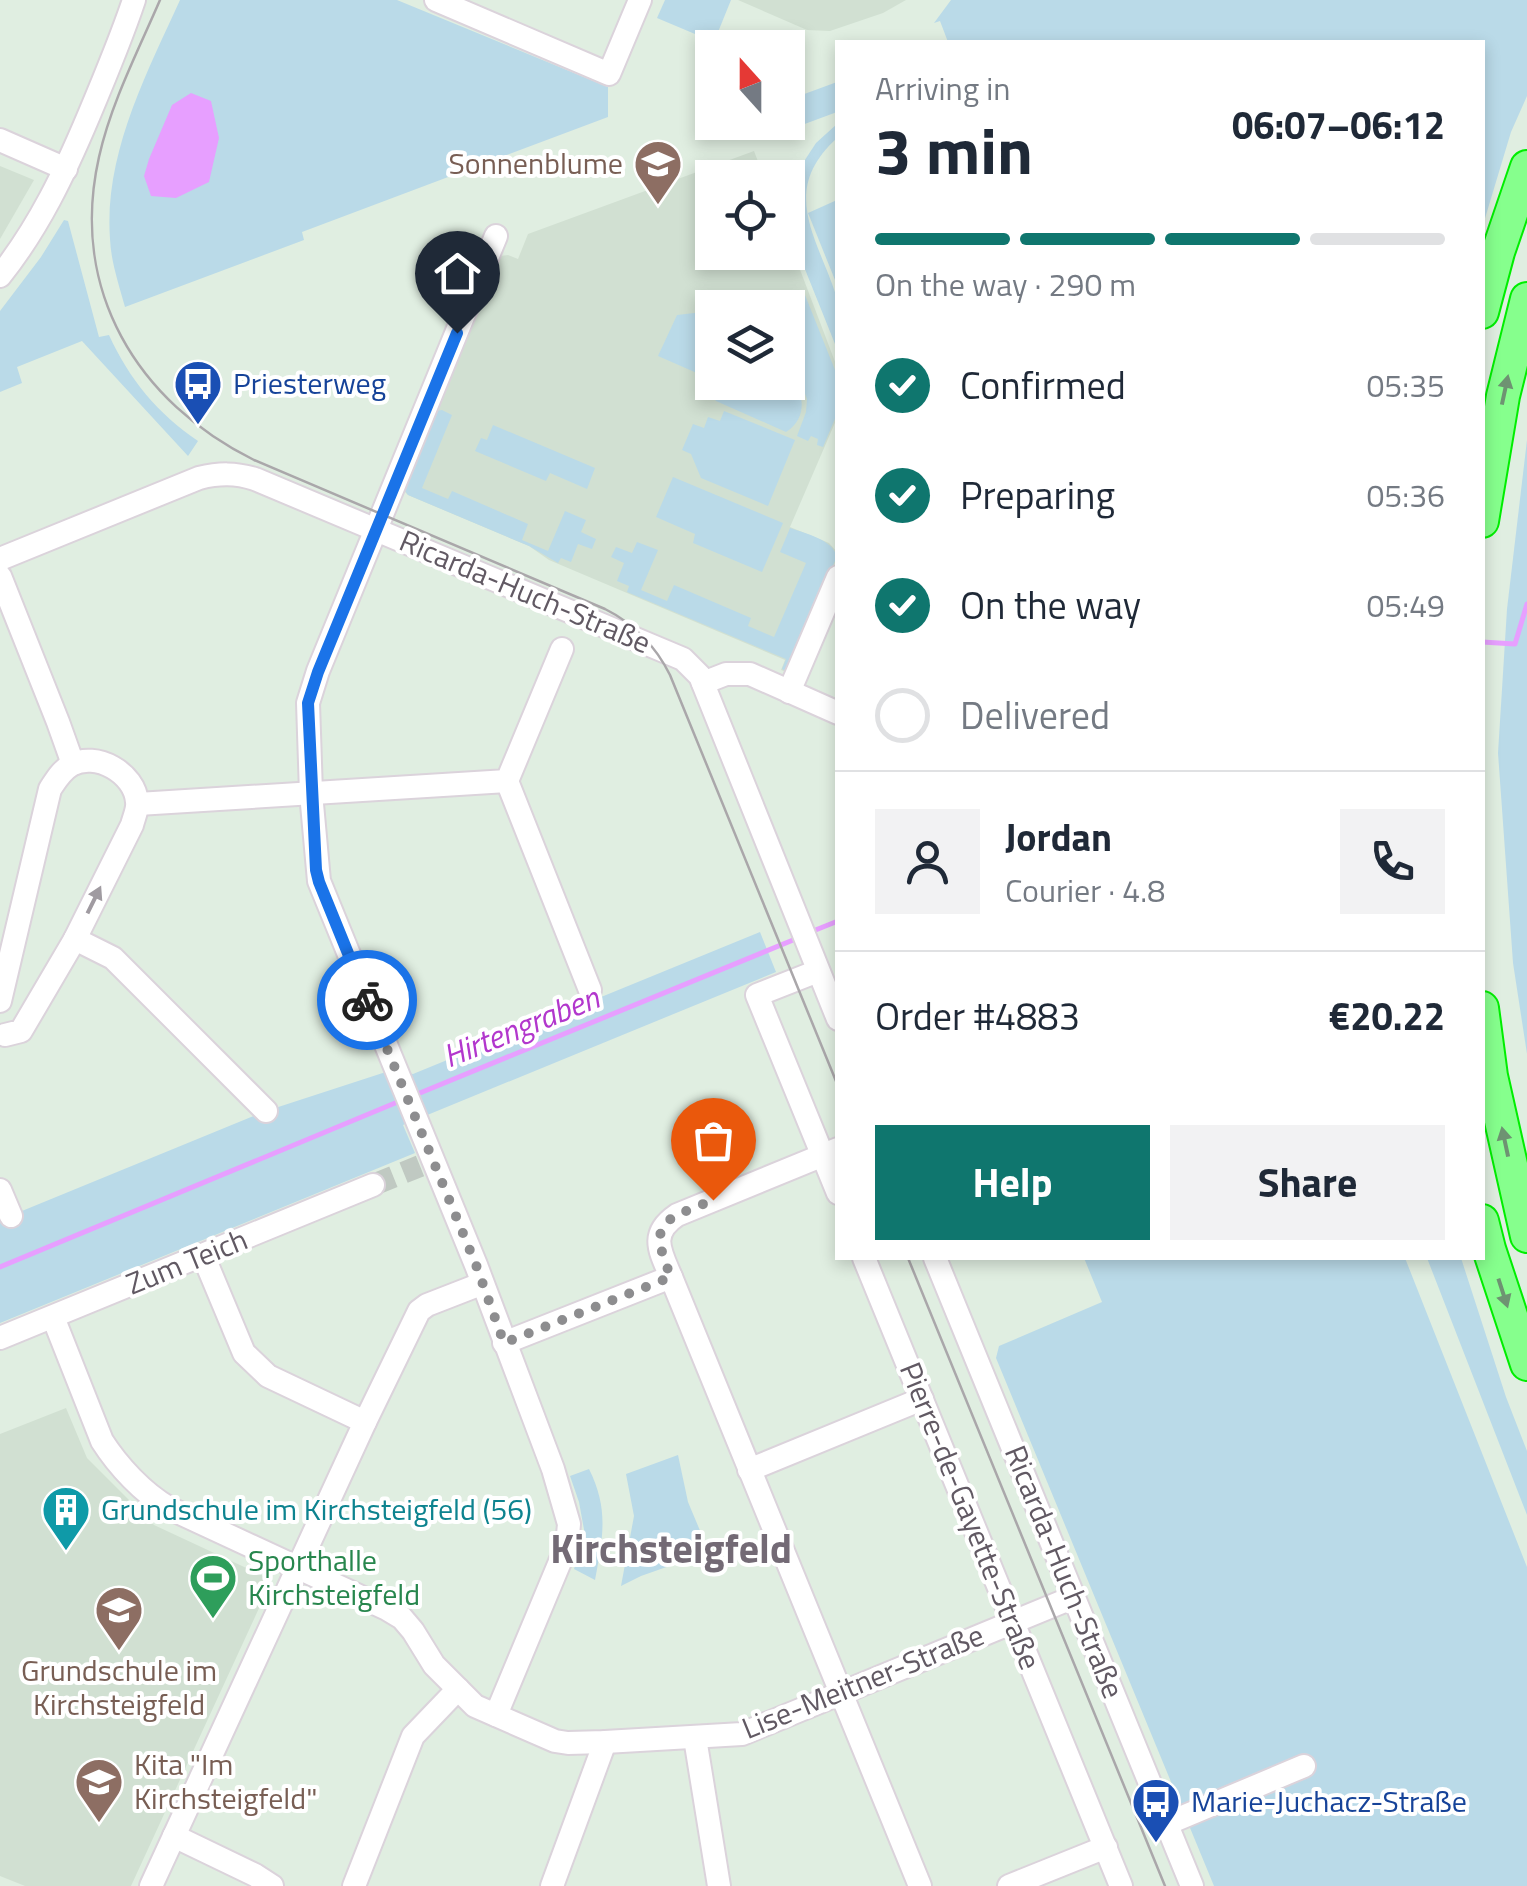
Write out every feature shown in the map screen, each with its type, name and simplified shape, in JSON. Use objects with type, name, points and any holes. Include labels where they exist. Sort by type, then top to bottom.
[{"type":"highway","points":[[1485,301],[1527,168]]},
{"type":"highway","points":[[1485,502],[1503,396],[1527,299]]},
{"type":"highway","points":[[1485,1031],[1491,1076],[1527,1236]]},
{"type":"highway","points":[[1485,1233],[1527,1364]]},
{"type":"street","points":[[0,276],[27,239],[66,169],[134,0]]},
{"type":"street","points":[[436,0],[609,74],[640,0]]},
{"type":"street","points":[[0,140],[66,169]]},
{"type":"street","points":[[496,236],[308,703],[319,882],[416,1119],[427,1163],[476,1265],[553,1469],[569,1524],[567,1545],[496,1715]]},
{"type":"street","name":"Ricarda-Huch-Straße","points":[[0,560],[199,478],[218,473],[238,474],[683,658],[703,683],[835,1012]]},
{"type":"street","points":[[0,576],[73,764]]},
{"type":"street","points":[[789,692],[835,583]]},
{"type":"street","points":[[562,649],[506,782],[590,990]]},
{"type":"street","points":[[703,683],[726,674],[750,674],[835,713]]},
{"type":"street","points":[[0,1001],[10,913],[50,790],[59,775],[73,764],[93,761],[111,766],[124,774],[134,788],[138,804],[132,824],[75,940],[22,1031],[2,1037]]},
{"type":"street","points":[[138,804],[506,782]]},
{"type":"street","points":[[75,940],[113,958],[266,1111]]},
{"type":"street","points":[[814,962],[758,995],[830,1152],[835,1178]]},
{"type":"street","points":[[830,1152],[676,1215],[664,1224],[659,1236],[660,1252],[920,1886]]},
{"type":"street","name":"Zum Teich","points":[[0,1338],[373,1185]]},
{"type":"street","points":[[0,1190],[11,1216]]},
{"type":"street","points":[[203,1255],[244,1354],[268,1376],[364,1422]]},
{"type":"street","name":"Pierre-de-Gayette-Straße","points":[[865,1260],[1122,1886]]},
{"type":"street","name":"Ricarda-Huch-Straße","points":[[936,1260],[1192,1886]]},
{"type":"street","points":[[504,1343],[671,1277]]},
{"type":"street","points":[[151,1886],[419,1311],[481,1284]]},
{"type":"street","name":"Lise-Meitner-Straße","points":[[54,1317],[102,1441],[154,1499],[402,1618],[414,1630],[434,1665],[476,1706],[555,1741],[742,1734],[1074,1597]]},
{"type":"street","points":[[749,1470],[922,1399]]},
{"type":"street","points":[[354,1886],[413,1736],[458,1689]]},
{"type":"street","points":[[695,1738],[719,1886]]},
{"type":"street","points":[[552,1886],[605,1742]]},
{"type":"street","points":[[1166,1824],[1304,1766]]},
{"type":"street","points":[[174,1836],[272,1886]]},
{"type":"street","points":[[1009,1886],[1106,1848]]},
{"type":"shaded area","points":[[180,0],[397,0],[608,87],[608,117],[302,232],[304,240],[125,307],[111,248],[114,176],[130,116]]},
{"type":"shaded area","points":[[665,0],[731,0],[719,30],[695,30],[695,34],[657,18]]},
{"type":"shaded area","points":[[738,0],[906,0],[883,13],[830,31],[807,30]]},
{"type":"shaded area","points":[[951,0],[1527,0],[1527,96],[1511,132],[1485,218],[1485,40],[947,40],[940,21],[934,23]]},
{"type":"shaded area","points":[[835,83],[835,113],[805,124],[805,94]]},
{"type":"shaded area","points":[[191,93],[211,101],[219,138],[209,182],[176,198],[151,196],[144,176],[149,159],[172,105]]},
{"type":"shaded area","points":[[835,126],[835,140],[810,177],[806,196],[813,234],[835,293],[835,344],[805,269],[805,160]]},
{"type":"shaded area","points":[[754,151],[757,160],[729,160]]},
{"type":"shaded area","points":[[0,166],[34,180],[0,239]]},
{"type":"shaded area","points":[[695,173],[695,270],[800,270],[835,362],[835,423],[790,527],[829,543],[835,550],[835,563],[789,673],[781,670],[785,660],[549,560],[529,546],[404,491],[500,256],[518,259],[528,234]]},
{"type":"shaded area","points":[[835,201],[835,280],[808,213]]},
{"type":"shaded area","points":[[64,220],[68,221],[99,337],[109,335],[146,394],[198,441],[188,456],[82,341],[17,367],[22,383],[0,392],[0,311]]},
{"type":"shaded area","points":[[805,295],[835,370],[835,419],[823,447],[811,436],[808,441],[797,436],[807,399]]},
{"type":"shaded area","points":[[695,313],[695,372],[658,356],[677,315]]},
{"type":"shaded area","points":[[801,400],[802,407],[795,425],[786,432],[716,401]]},
{"type":"shaded area","points":[[437,411],[452,415],[422,488],[448,499],[452,491],[528,524],[522,540],[548,551],[565,511],[586,520],[581,532],[596,539],[592,549],[578,544],[571,562],[561,558],[558,563],[529,546],[408,495],[405,491]]},
{"type":"shaded area","points":[[724,411],[795,440],[768,506],[701,478],[691,454],[682,450],[693,424],[704,428],[708,417],[720,421]]},
{"type":"shaded area","points":[[493,425],[595,468],[587,489],[550,473],[546,481],[475,451],[481,438],[487,440]]},
{"type":"shaded area","points":[[1527,440],[1527,1054],[1513,963],[1498,753],[1507,609]]},
{"type":"shaded area","points":[[673,477],[783,523],[762,572],[693,543],[695,534],[656,517]]},
{"type":"shaded area","points":[[790,528],[824,541],[835,552],[835,561],[788,672],[782,669],[786,659],[627,592],[629,586],[617,581],[624,563],[611,557],[616,547],[632,553],[637,542],[658,550],[641,590],[667,601],[674,585],[751,618],[748,626],[774,637],[806,563],[780,552]]},
{"type":"shaded area","points":[[760,932],[776,972],[403,1125],[415,1153],[0,1323],[0,1220],[266,1111],[395,1069],[413,1074]]},
{"type":"shaded area","points":[[1085,1260],[1406,1260],[1527,1567],[1527,1886],[1214,1886],[996,1358],[999,1346],[1102,1302]]},
{"type":"shaded area","points":[[1428,1260],[1462,1260],[1527,1451],[1527,1515]]},
{"type":"shaded area","name":"Grundschule im Kirchsteigfeld","points":[[66,1408],[87,1458],[154,1525],[272,1580],[131,1886],[25,1886],[0,1876],[0,1434]]},
{"type":"shaded area","points":[[678,1455],[688,1502],[709,1552],[621,1586],[634,1516],[626,1474]]},
{"type":"shaded area","points":[[589,1469],[602,1510],[595,1580],[574,1569],[585,1535],[570,1476]]},
{"type":"waterway","name":"Hirtengraben","points":[[1485,642],[1515,644],[1527,604]]},
{"type":"waterway","name":"Hirtengraben","points":[[813,931],[835,922]]},
{"type":"waterway","name":"Hirtengraben","points":[[415,1095],[798,938]]},
{"type":"waterway","name":"Hirtengraben","points":[[0,1267],[400,1101]]},
{"type":"tunnel","points":[[373,1185],[420,1166]]},
{"type":"tram line","points":[[160,0],[110,117],[92,206],[94,252],[104,296],[121,337],[146,374],[176,407],[213,436],[254,460],[605,609],[643,636],[670,675],[835,1079]]},
{"type":"tram line","points":[[909,1260],[1165,1886]]},
{"type":"way so far","points":[[367,1000],[504,1343],[671,1277],[660,1252],[659,1236],[664,1224],[713,1200]]},
{"type":"place","name":"Sonnenblume","points":[[658,206]]},
{"type":"place","name":"Priesterweg","points":[[198,426]]},
{"type":"place","name":"Grundschule im Kirchsteigfeld (56)","points":[[66,1552]]},
{"type":"place","name":"Sporthalle Kirchsteigfeld","points":[[213,1620]]},
{"type":"place","name":"Grundschule im Kirchsteigfeld","points":[[119,1652]]},
{"type":"place","name":"Kita \"Im Kirchsteigfeld\"","points":[[99,1824]]},
{"type":"place","name":"Marie-Juchacz-Straße","points":[[1156,1844]]},
{"type":"district","name":"Kirchsteigfeld","points":[[671,1549]]},
{"type":"route","points":[[367,1000],[316,870],[308,703],[457,333]]}]
